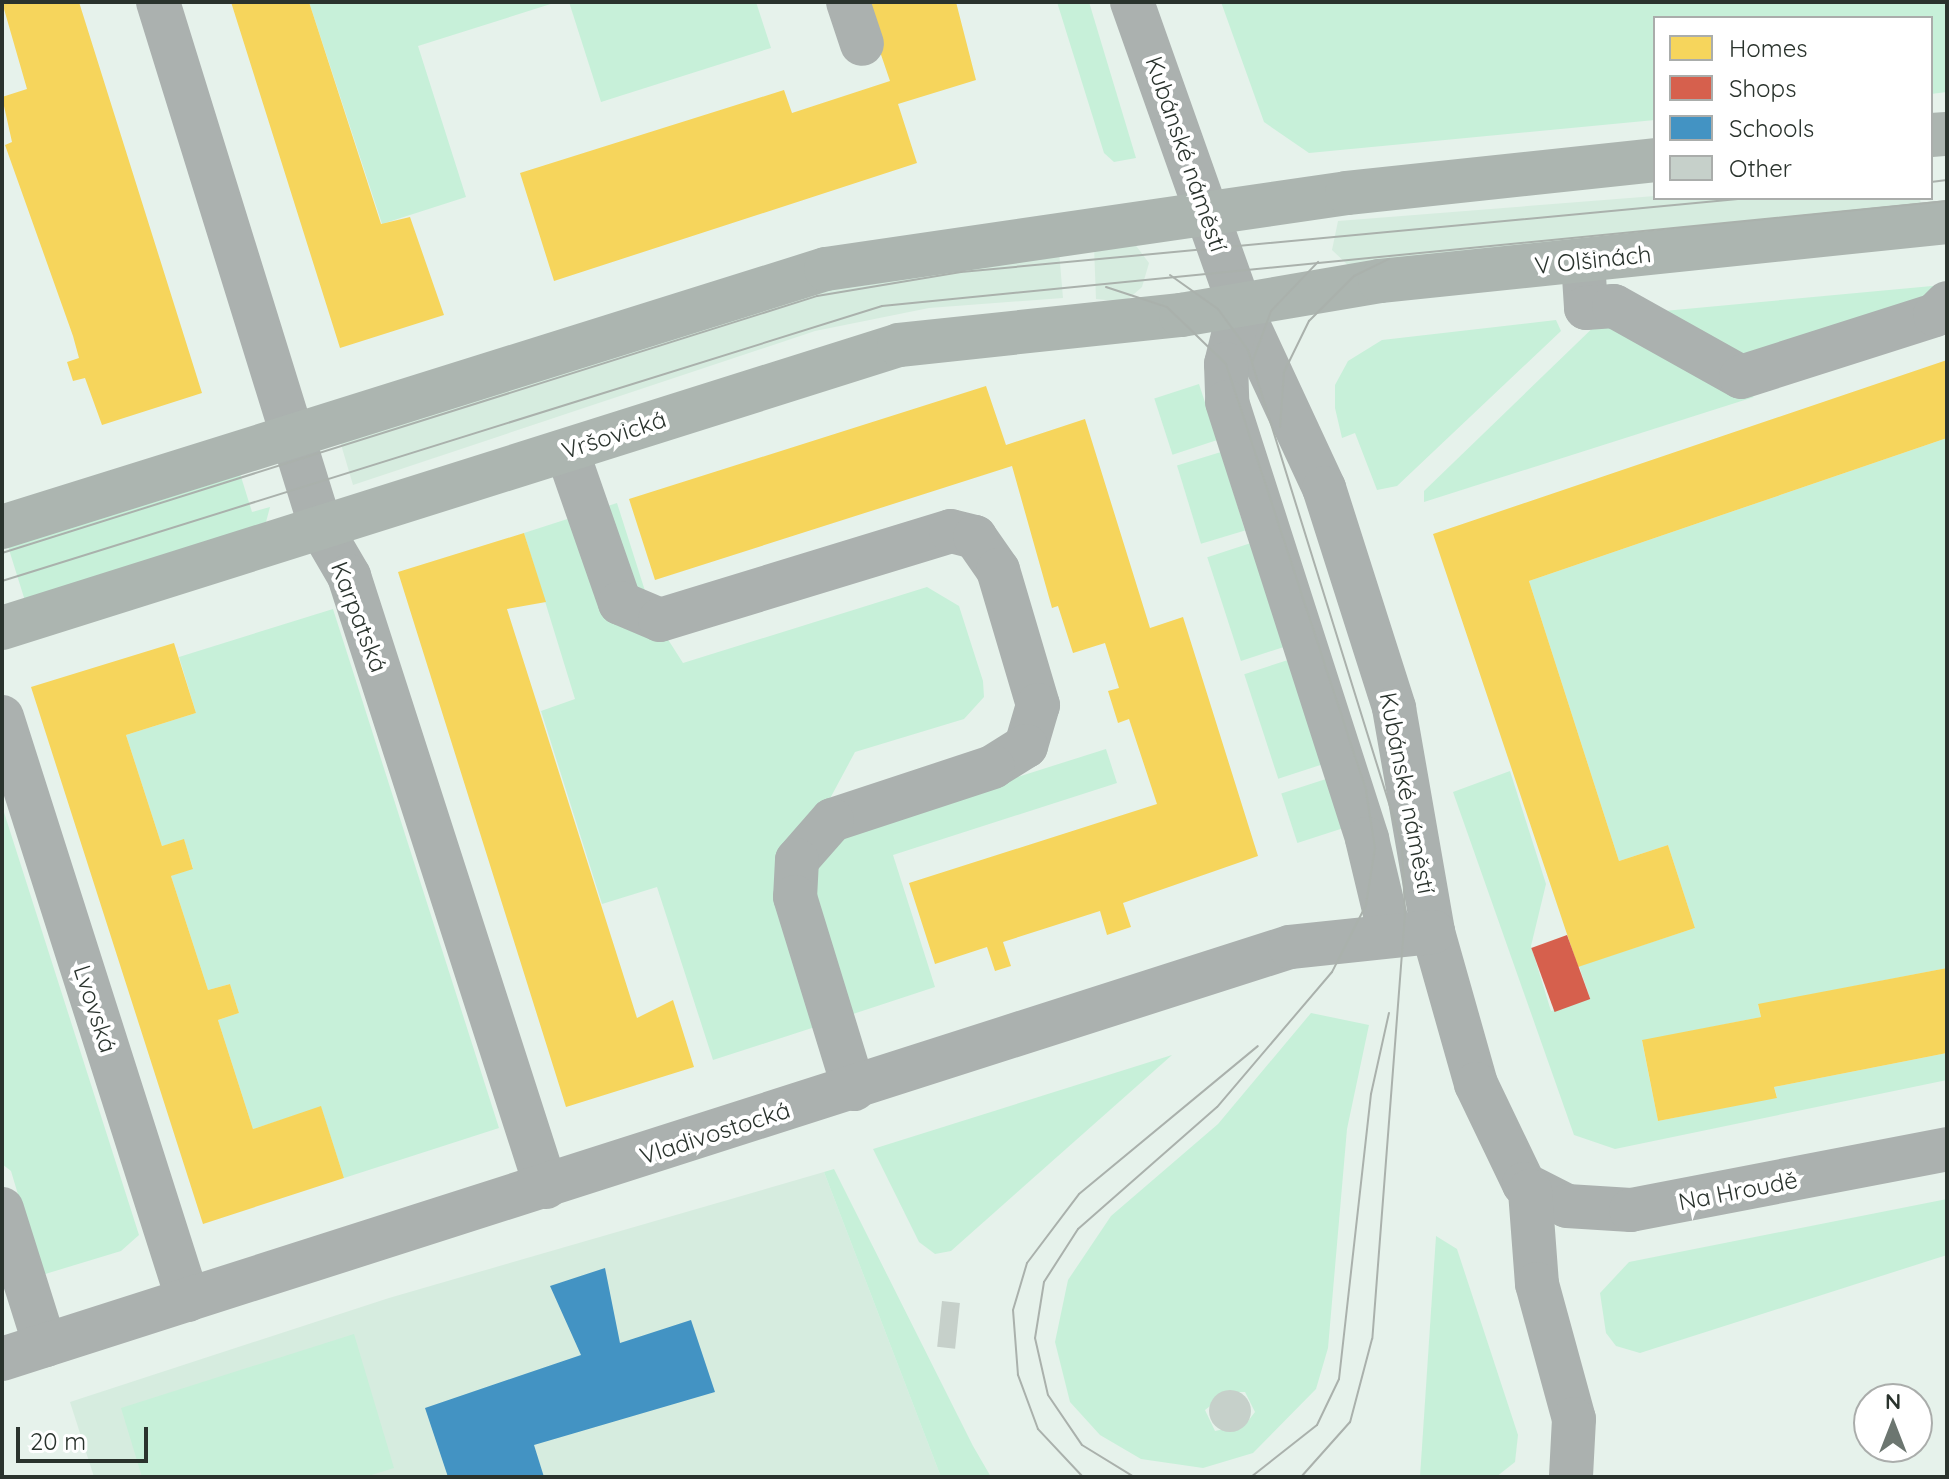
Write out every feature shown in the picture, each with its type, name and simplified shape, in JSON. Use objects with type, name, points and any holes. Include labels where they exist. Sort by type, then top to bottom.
[{"type":"main road","points":[[2,527],[826,269],[1208,216],[1653,160]]},
{"type":"main road","name":"V Olšinách","points":[[1240,307],[1380,281],[1947,222]]},
{"type":"main road","name":"Vršovická","points":[[2,628],[899,345],[1240,307]]},
{"type":"street","name":"Karpatská","points":[[158,2],[321,528],[349,576],[546,1187]]},
{"type":"street","points":[[848,2],[862,44]]},
{"type":"street","name":"Kubánské náměstí","points":[[1132,2],[1240,307],[1307,442],[1394,708],[1433,932],[1476,1084],[1530,1191]]},
{"type":"street","points":[[1583,261],[1586,308],[1614,306],[1741,377],[1935,315],[1947,303]]},
{"type":"street","name":"Kubánské náměstí","points":[[1240,307],[1226,364],[1227,402],[1367,839],[1390,935]]},
{"type":"street","points":[[567,451],[620,603],[660,620],[951,531],[975,537],[998,570],[1038,705],[1026,746],[993,767],[832,820],[797,860],[795,897],[854,1089]]},
{"type":"street","name":"Lvovská","points":[[2,717],[18,824],[188,1300]]},
{"type":"street","name":"Vladivostocká","points":[[2,1359],[854,1089],[1290,947],[1433,932]]},
{"type":"street","name":"Na Hroudě","points":[[1530,1191],[1567,1206],[1631,1210],[1947,1149]]},
{"type":"street","points":[[1530,1191],[1537,1284],[1574,1419],[1571,1477]]},
{"type":"street","points":[[2,1209],[45,1345]]},
{"type":"shaded area","points":[[1653,196],[1653,200],[1920,200],[1922,213],[1350,267],[1332,250],[1338,221]]},
{"type":"shaded area","points":[[1134,243],[1149,263],[1142,287],[1125,302],[1096,299],[1094,246]]},
{"type":"shaded area","points":[[1059,251],[1063,298],[929,308],[815,331],[353,485],[340,441],[791,291]]},
{"type":"shaded area","points":[[824,1172],[941,1477],[94,1477],[70,1402],[389,1298]]},
{"type":"green space","points":[[309,2],[557,2],[418,46],[466,197],[382,224]]},
{"type":"green space","points":[[569,2],[756,2],[771,48],[601,102]]},
{"type":"green space","points":[[1057,2],[1089,2],[1136,158],[1114,162],[1104,153]]},
{"type":"green space","points":[[1221,2],[1947,2],[1947,92],[1933,94],[1933,16],[1653,16],[1653,120],[1309,153],[1264,122]]},
{"type":"green space","points":[[1943,285],[1926,303],[1739,360],[1653,312]]},
{"type":"green space","points":[[1603,318],[1754,397],[1424,502],[1424,491]]},
{"type":"green space","points":[[1556,320],[1561,331],[1397,486],[1377,490],[1355,433],[1342,438],[1335,408],[1335,385],[1348,361],[1382,340]]},
{"type":"green space","points":[[1199,384],[1217,440],[1173,455],[1154,399]]},
{"type":"green space","points":[[1947,438],[1947,968],[1758,1005],[1761,1017],[1642,1041],[1658,1121],[1777,1097],[1774,1087],[1947,1053],[1947,1080],[1615,1149],[1574,1135],[1453,792],[1510,771],[1546,884],[1531,946],[1551,1011],[1590,998],[1579,966],[1695,928],[1668,845],[1619,861],[1529,581]]},
{"type":"green space","points":[[1221,452],[1245,530],[1201,544],[1177,465]]},
{"type":"green space","points":[[238,467],[252,512],[270,507],[266,522],[26,604],[6,540]]},
{"type":"green space","points":[[617,503],[653,616],[683,663],[927,587],[959,606],[983,681],[984,697],[964,719],[855,752],[826,806],[810,816],[818,1026],[713,1060],[657,887],[602,904],[541,711],[575,699],[524,533]]},
{"type":"green space","points":[[1251,543],[1285,647],[1241,661],[1207,557]]},
{"type":"green space","points":[[333,609],[499,1128],[344,1178],[321,1107],[253,1129],[218,1020],[239,1013],[230,984],[208,990],[171,876],[193,868],[184,840],[162,846],[126,735],[196,713],[179,657]]},
{"type":"green space","points":[[1288,660],[1322,765],[1278,779],[1244,674]]},
{"type":"green space","points":[[1106,749],[1117,783],[893,855],[935,987],[850,1015],[816,903],[818,864],[847,831]]},
{"type":"green space","points":[[1326,779],[1342,828],[1297,843],[1281,794]]},
{"type":"green space","points":[[2,806],[139,1235],[121,1251],[42,1275],[11,1171],[2,1164]]},
{"type":"green space","points":[[1311,1013],[1369,1025],[1347,1129],[1328,1348],[1316,1389],[1253,1453],[1203,1468],[1141,1459],[1100,1435],[1070,1402],[1055,1342],[1068,1280],[1111,1216],[1218,1124]],"holes":[[[1228,1392],[1245,1392],[1255,1412],[1245,1425],[1215,1431],[1205,1410]]]},
{"type":"green space","points":[[1172,1055],[951,1251],[935,1254],[919,1242],[873,1149]]},
{"type":"green space","points":[[834,1169],[991,1477],[941,1477],[824,1172]]},
{"type":"green space","points":[[1947,1199],[1947,1255],[1640,1353],[1616,1346],[1606,1333],[1600,1293],[1629,1262]]},
{"type":"green space","points":[[1436,1236],[1457,1249],[1518,1435],[1515,1462],[1496,1477],[1420,1477]]},
{"type":"green space","points":[[354,1334],[394,1468],[365,1477],[142,1477],[121,1408]]},
{"type":"building: Homes","points":[[2,2],[79,2],[202,393],[102,425],[85,378],[73,381],[67,362],[79,358],[73,336],[5,145],[12,142],[2,97],[27,89]]},
{"type":"building: Homes","points":[[231,2],[309,2],[381,224],[410,217],[444,315],[340,348]]},
{"type":"building: Homes","points":[[863,2],[956,2],[976,80],[898,104],[917,163],[554,281],[520,173],[784,90],[792,113],[890,81]]},
{"type":"building: Homes","points":[[1947,360],[1947,438],[1529,581],[1619,861],[1668,845],[1695,928],[1578,967],[1433,534]]},
{"type":"building: Homes","points":[[986,386],[1006,445],[1085,419],[1150,628],[1183,617],[1258,856],[1123,903],[1131,927],[1107,935],[1100,911],[1003,942],[1011,966],[995,971],[987,947],[935,964],[909,883],[1157,804],[1129,719],[1118,723],[1108,691],[1119,688],[1105,643],[1073,653],[1058,606],[1052,608],[1012,466],[655,580],[629,499]]},
{"type":"building: Homes","points":[[524,533],[546,602],[507,609],[637,1018],[673,1000],[694,1067],[566,1107],[398,572]]},
{"type":"building: Homes","points":[[174,643],[196,713],[126,735],[162,846],[184,839],[193,869],[171,876],[208,990],[230,984],[239,1013],[218,1020],[253,1129],[321,1106],[344,1178],[203,1224],[31,687]]},
{"type":"building: Homes","points":[[1947,968],[1947,1053],[1774,1087],[1777,1098],[1658,1121],[1642,1040],[1761,1017],[1758,1004]]},
{"type":"building: Shops","points":[[1567,935],[1590,999],[1555,1012],[1531,948]]},
{"type":"building: Schools","points":[[605,1268],[620,1343],[691,1320],[715,1392],[534,1445],[544,1477],[448,1477],[425,1408],[581,1355],[550,1286]]},
{"type":"building: Other","points":[[942,1301],[960,1303],[955,1349],[937,1347]]},
{"type":"building: Other","points":[[1230,1390],[1245,1396],[1251,1411],[1245,1426],[1230,1432],[1215,1426],[1209,1411],[1215,1396]]},
{"type":"tram line","points":[[1933,182],[1947,180]]},
{"type":"tram line","points":[[2,553],[817,296],[961,272],[1728,200]]},
{"type":"tram line","points":[[2,581],[882,306],[1947,201]]},
{"type":"tram line","points":[[1280,427],[1284,372],[1309,321],[1354,276],[1389,259]]},
{"type":"tram line","points":[[1252,363],[1271,311],[1318,262]]},
{"type":"tram line","points":[[1170,275],[1218,309],[1248,350],[1402,845],[1405,914],[1372,1339],[1350,1422],[1301,1477]]},
{"type":"tram line","points":[[1106,287],[1167,307],[1226,364],[1366,791],[1375,848],[1366,905],[1332,972],[1217,1107],[1078,1229],[1044,1282],[1035,1338],[1048,1395],[1082,1445],[1134,1477]]},
{"type":"tram line","points":[[1251,1477],[1317,1425],[1339,1379],[1371,1094],[1389,1013]]},
{"type":"tram line","points":[[1083,1477],[1038,1429],[1018,1375],[1013,1310],[1027,1263],[1079,1194],[1258,1046]]}]
